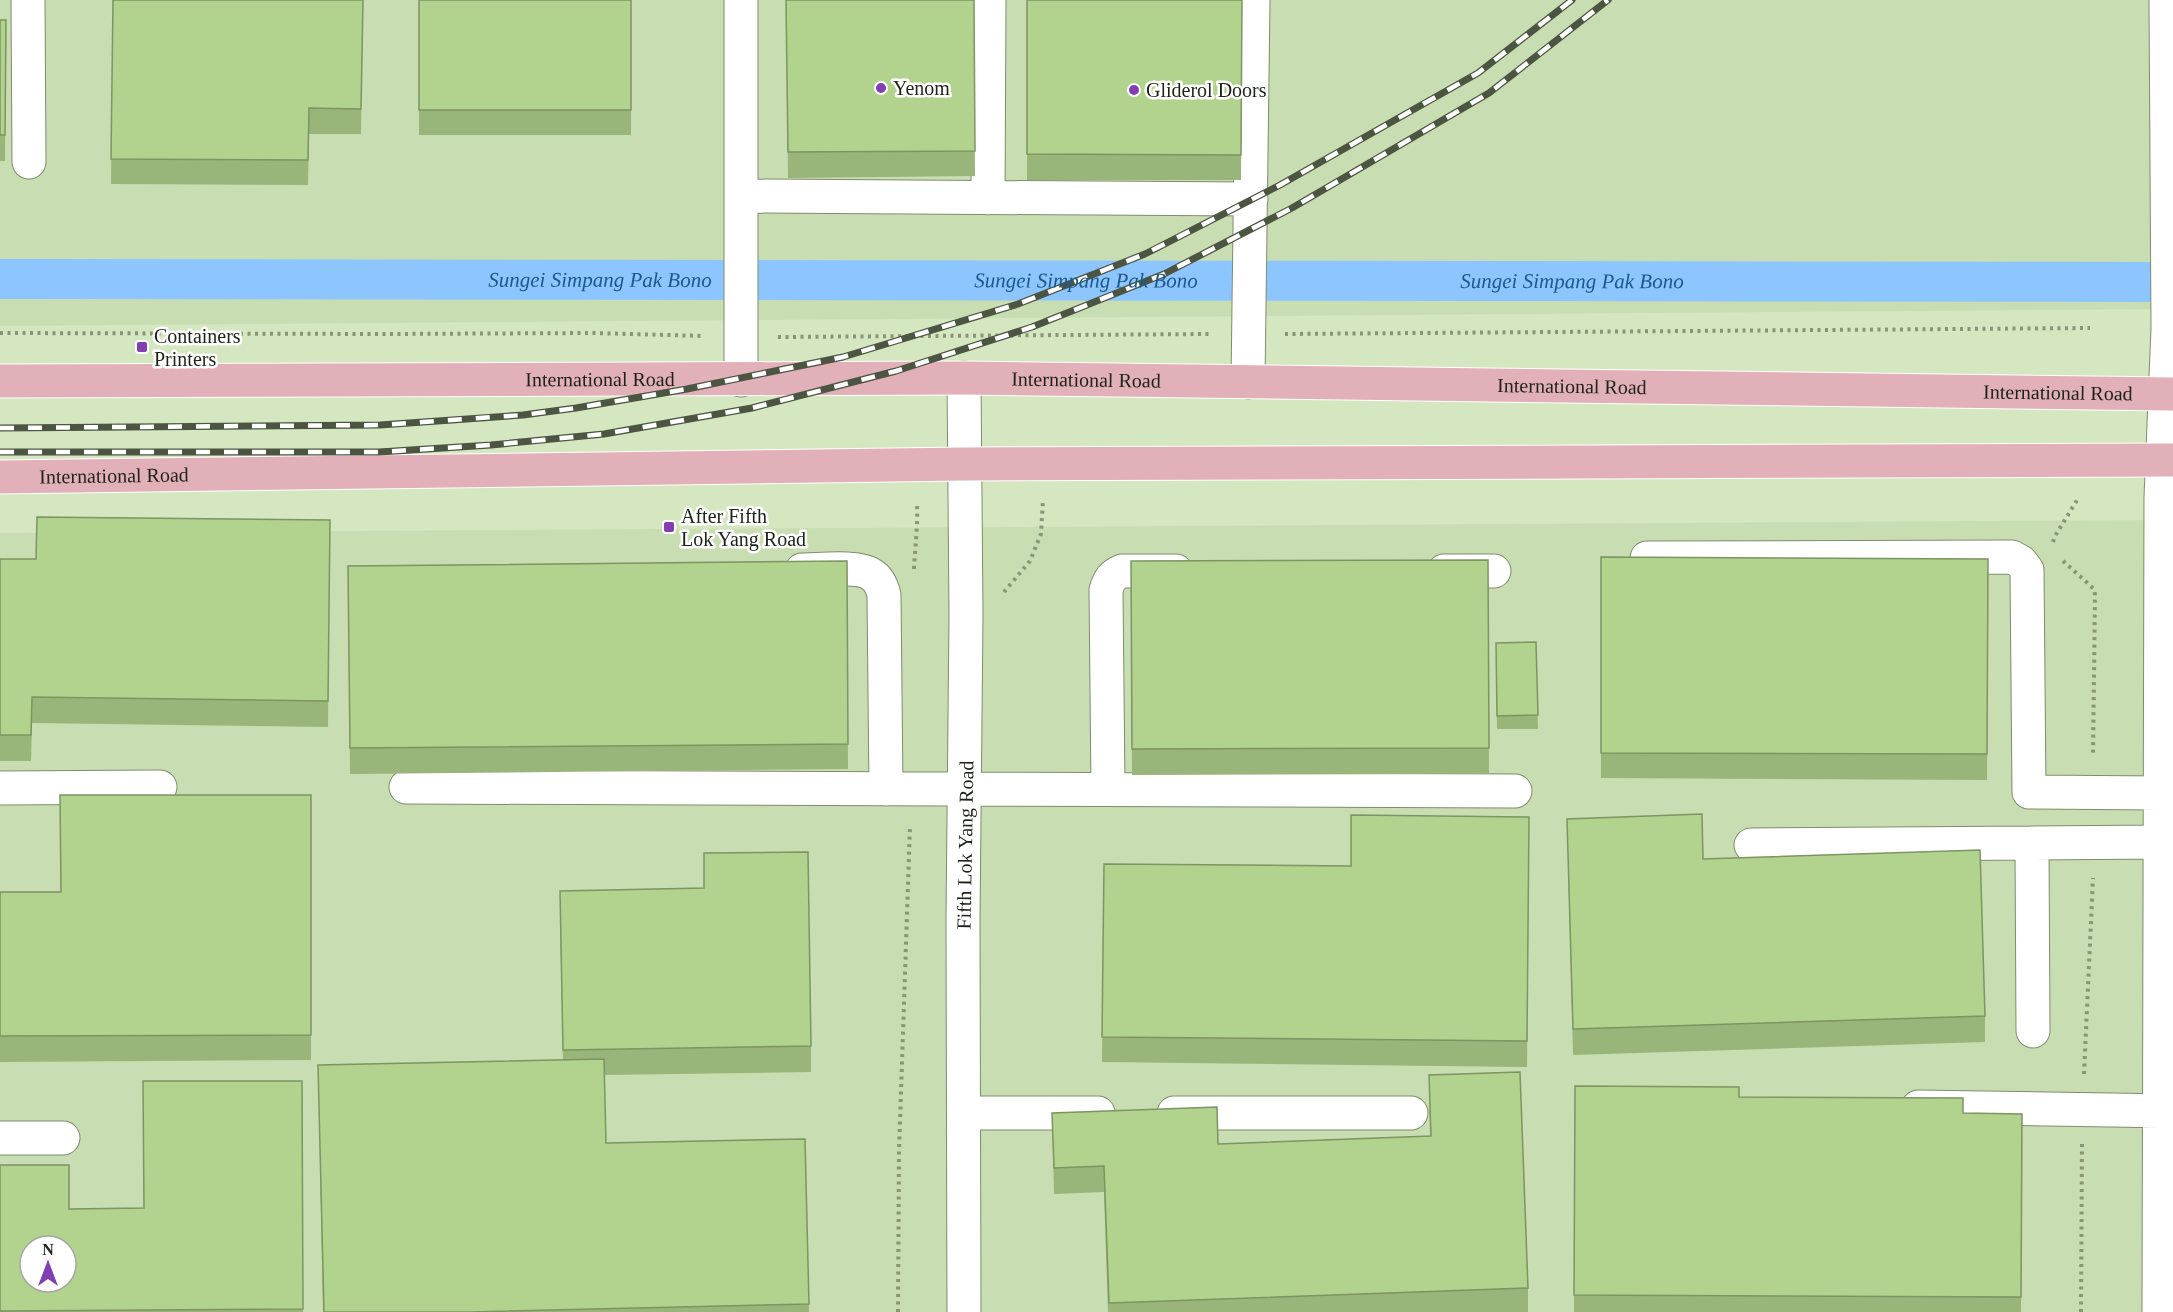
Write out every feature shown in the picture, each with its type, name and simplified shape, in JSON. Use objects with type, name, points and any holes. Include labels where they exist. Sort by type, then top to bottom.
[{"type":"main road","name":"International Road","points":[[0,381],[964,378],[2168,394]]},
{"type":"main road","name":"International Road","points":[[0,477],[965,464],[2167,460]]},
{"type":"street","points":[[28,0],[29,162]]},
{"type":"street","points":[[741,0],[741,380]]},
{"type":"street","points":[[988,198],[989,0]]},
{"type":"street","points":[[1248,382],[1253,0]]},
{"type":"street","points":[[2159,1312],[2166,1111],[2160,793],[2168,394],[2166,0]]},
{"type":"street","points":[[741,198],[1251,201]]},
{"type":"street","name":"Fifth Lok Yang Road","points":[[964,378],[964,1312]]},
{"type":"street","points":[[1621,558],[2012,557],[2021,562],[2027,570],[2029,792],[2160,793]]},
{"type":"street","points":[[772,570],[856,570],[871,574],[880,584],[884,595],[899,789]]},
{"type":"street","points":[[1108,789],[1106,590],[1109,581],[1115,574],[1122,571],[1203,571]]},
{"type":"street","points":[[1413,571],[1494,571]]},
{"type":"street","points":[[0,788],[160,788]]},
{"type":"street","points":[[406,788],[1515,791]]},
{"type":"street","points":[[1751,845],[2160,842]]},
{"type":"street","points":[[2032,843],[2033,1031]]},
{"type":"street","points":[[1884,1107],[2166,1111]]},
{"type":"street","points":[[965,1113],[1411,1113]]},
{"type":"street","points":[[0,1138],[63,1138]]},
{"type":"path","points":[[0,333],[359,334],[741,331],[1248,334],[2090,328]]},
{"type":"path","points":[[2055,551],[2053,544],[2055,536],[2069,516],[2082,490]]},
{"type":"path","points":[[1002,598],[1004,589],[1030,561],[1041,534],[1043,500]]},
{"type":"path","points":[[914,569],[918,527],[917,504]]},
{"type":"path","points":[[2059,557],[2094,589],[2096,595],[2092,793]]},
{"type":"path","points":[[898,1312],[899,789]]},
{"type":"path","points":[[2081,1312],[2082,1110],[2095,842]]},
{"type":"shaded area","points":[[0,0],[2173,0],[2173,309],[0,326]]},
{"type":"shaded area","points":[[2173,520],[2173,1312],[0,1312],[0,533]]},
{"type":"building","points":[[113,0],[363,0],[361,109],[309,108],[308,160],[111,159]]},
{"type":"building","points":[[419,0],[631,0],[631,110],[419,110]]},
{"type":"building","name":"Yenom","points":[[786,0],[974,0],[975,151],[788,152]]},
{"type":"building","name":"Gliderol Doors","points":[[1027,0],[1242,0],[1241,155],[1027,154]]},
{"type":"building","points":[[0,20],[6,20],[5,135],[0,135]]},
{"type":"building","points":[[37,517],[330,520],[328,701],[32,697],[31,735],[0,735],[0,559],[36,559]]},
{"type":"building","points":[[1601,557],[1988,559],[1987,754],[1601,753]]},
{"type":"building","points":[[1488,560],[1489,748],[1132,749],[1131,561]]},
{"type":"building","points":[[847,561],[848,744],[350,748],[348,566]]},
{"type":"building","points":[[1536,642],[1538,715],[1497,716],[1496,643]]},
{"type":"building","points":[[60,795],[311,795],[311,1035],[0,1036],[0,892],[61,892]]},
{"type":"building","points":[[1702,814],[1703,859],[1980,850],[1985,1016],[1573,1029],[1567,819]]},
{"type":"building","points":[[1351,815],[1529,817],[1527,1041],[1102,1037],[1104,864],[1351,866]]},
{"type":"building","points":[[808,852],[811,1046],[563,1050],[560,891],[704,888],[704,853]]},
{"type":"building","points":[[604,1059],[606,1143],[805,1139],[809,1304],[470,1312],[324,1312],[318,1065]]},
{"type":"building","points":[[1520,1072],[1528,1288],[1109,1303],[1104,1166],[1054,1168],[1052,1113],[1217,1107],[1218,1144],[1431,1136],[1429,1075]]},
{"type":"building","points":[[143,1081],[302,1081],[303,1309],[0,1311],[0,1165],[69,1165],[69,1209],[144,1208]]},
{"type":"building","points":[[1575,1086],[1739,1087],[1739,1097],[1963,1098],[1963,1113],[2022,1114],[2021,1297],[1574,1295]]},
{"type":"waterway","name":"Sungei Simpang Pak Bono","points":[[0,279],[2173,282]]},
{"type":"railway","points":[[0,428],[380,425],[523,415],[687,389],[843,357],[1018,304],[1145,254],[1280,185],[1478,73],[1572,0]]},
{"type":"railway","points":[[0,452],[379,452],[491,445],[604,434],[752,408],[896,371],[1032,327],[1164,274],[1292,208],[1489,93],[1608,0]]},
{"type":"place","name":"Yenom","points":[[881,88]]},
{"type":"place","name":"Gliderol Doors","points":[[1134,90]]},
{"type":"place","name":"Containers Printers","points":[[142,347]]},
{"type":"place","name":"After Fifth Lok Yang Road","points":[[669,527]]}]
